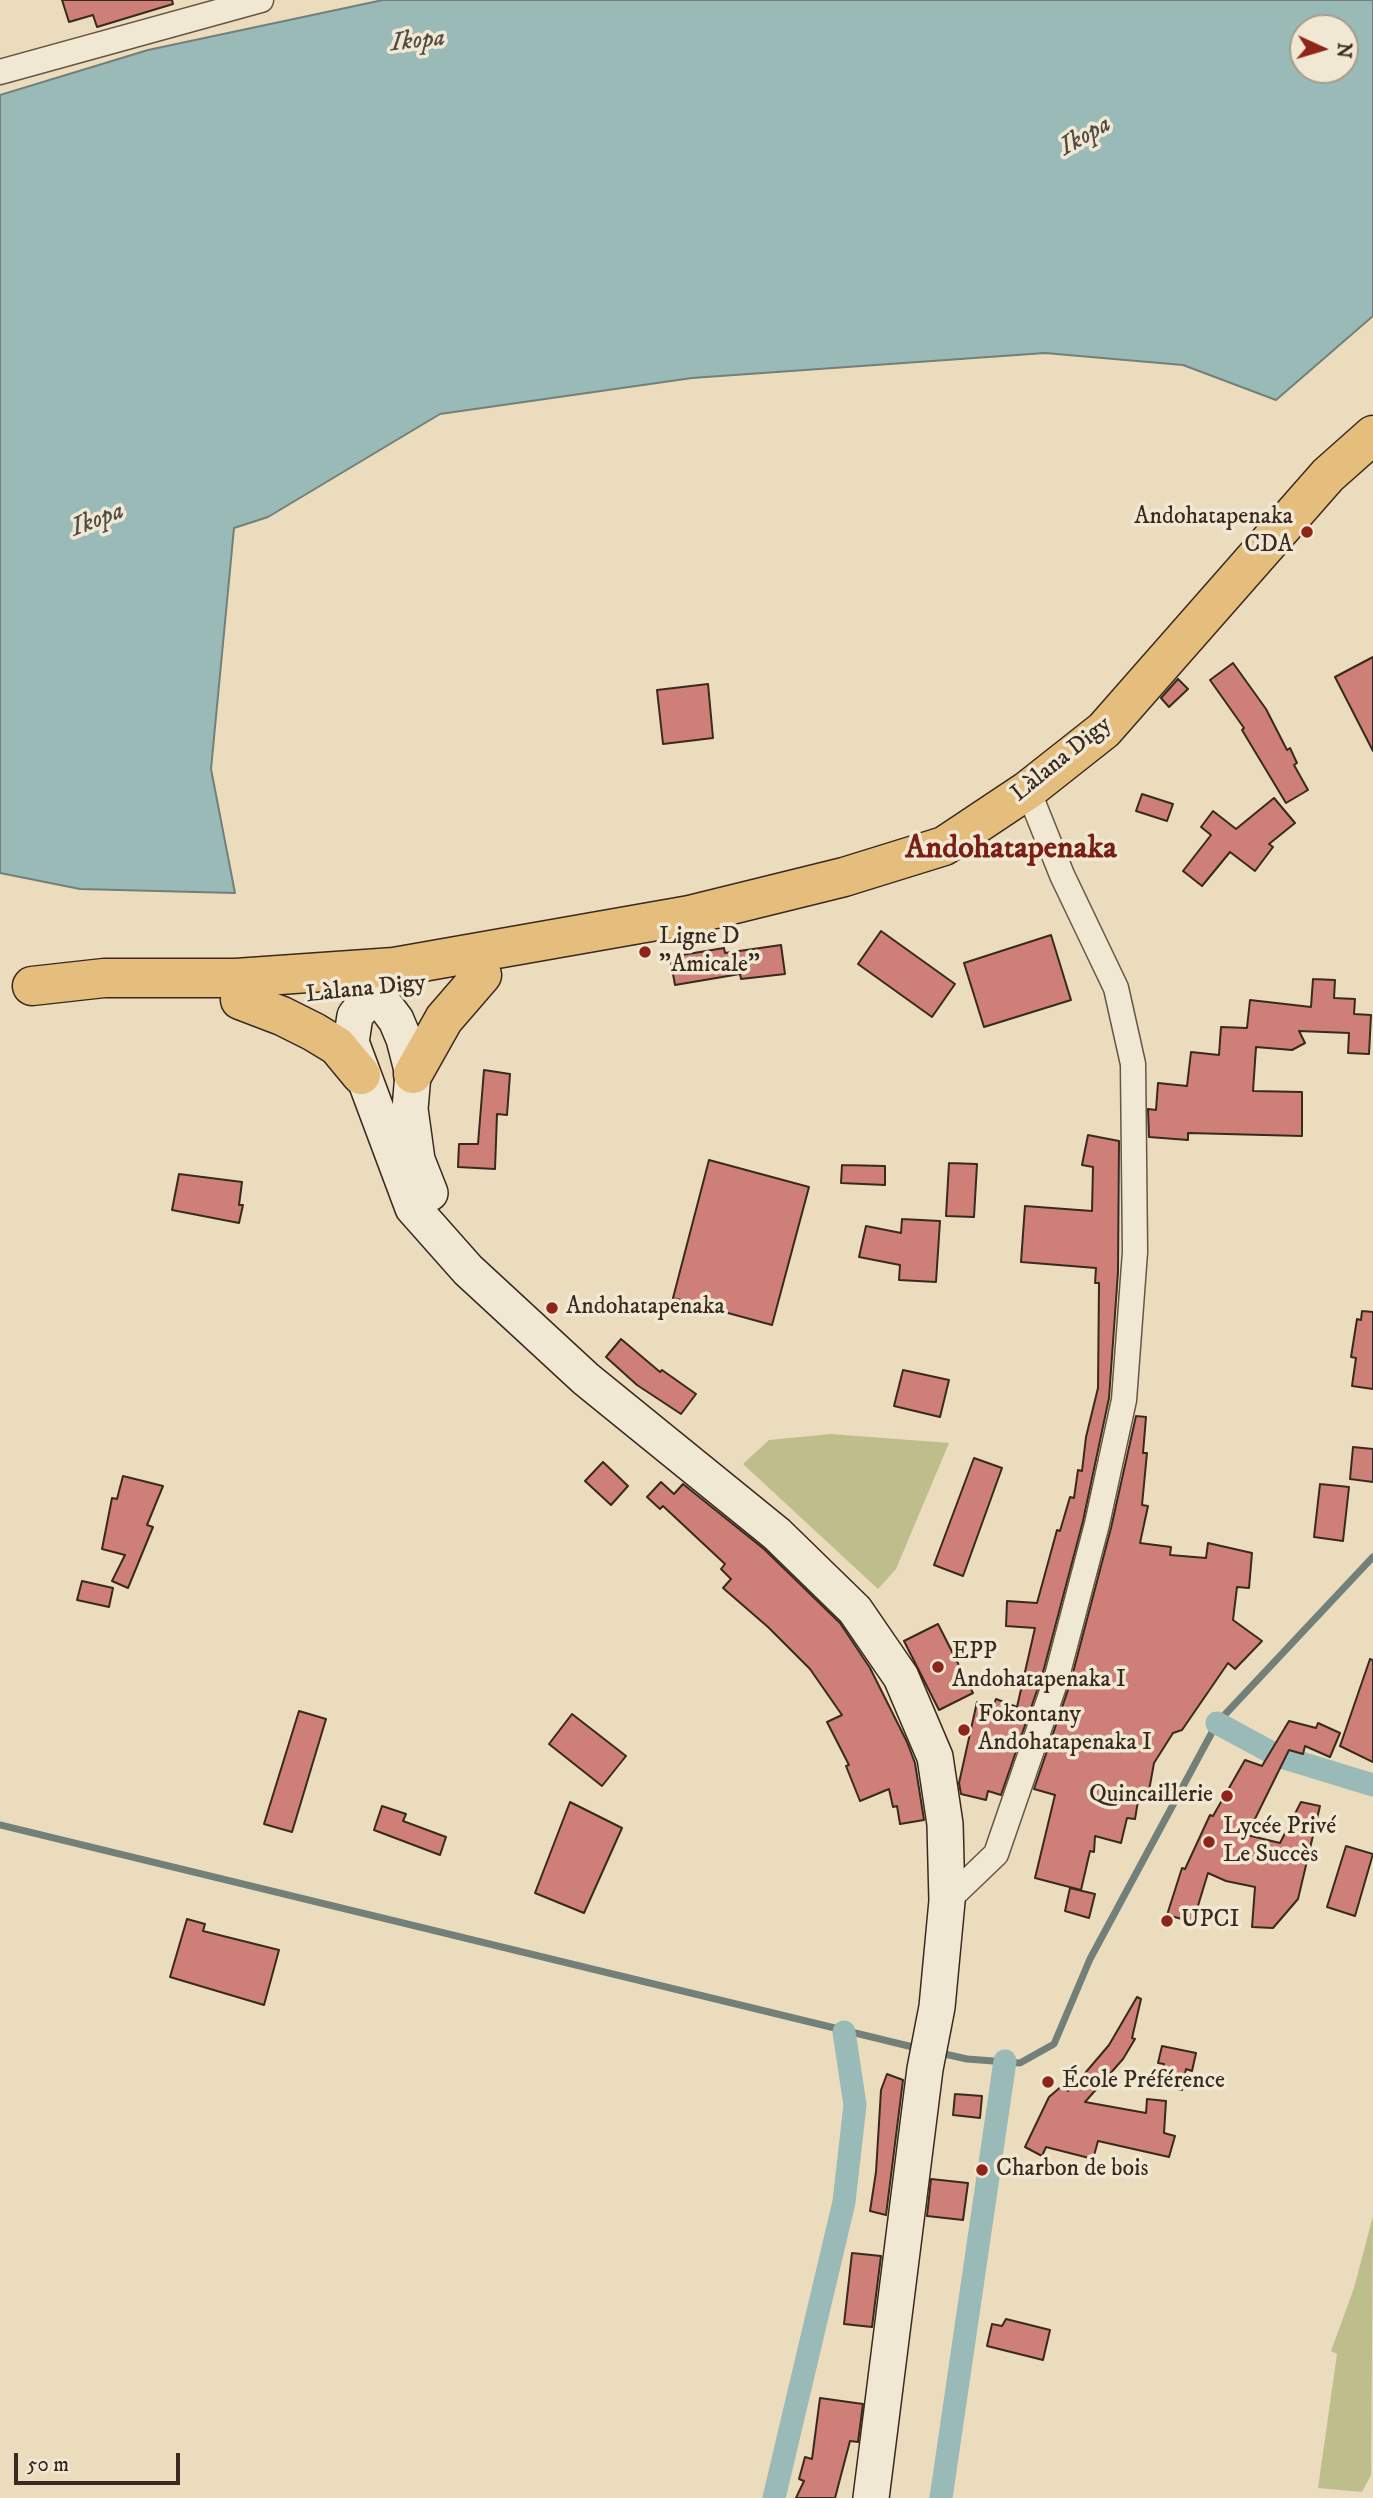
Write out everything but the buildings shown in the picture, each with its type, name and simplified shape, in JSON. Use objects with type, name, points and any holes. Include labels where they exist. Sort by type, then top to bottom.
[{"type":"main road","name":"Làlana Digy","points":[[16,983],[107,995],[240,1000],[691,915],[844,877],[944,846],[1028,790],[1104,730],[1328,475],[1373,435]]},
{"type":"main road","name":"Làlana Digy","points":[[16,983],[104,978],[482,975],[620,949],[691,915]]},
{"type":"main road","points":[[413,1074],[444,1019],[482,975]]},
{"type":"main road","points":[[240,1000],[282,1016],[337,1046],[361,1075]]},
{"type":"street","points":[[0,72],[261,0]]},
{"type":"street","points":[[947,1901],[996,1854],[1056,1680],[1097,1524],[1124,1400],[1135,1252],[1133,1064],[1116,988],[1062,875],[1028,790]]},
{"type":"street","points":[[373,977],[396,1020],[413,1074],[411,1109],[417,1160],[432,1198],[437,1234]]},
{"type":"street","points":[[373,977],[355,1016],[351,1042],[361,1075],[413,1208],[468,1270],[586,1378],[777,1534],[855,1610],[901,1677],[935,1757],[945,1824],[947,1901],[934,2023],[925,2069],[871,2498]]},
{"type":"green space","points":[[831,1434],[949,1443],[896,1569],[878,1589],[743,1464],[769,1440]]},
{"type":"green space","points":[[1373,2216],[1371,2475],[1362,2492],[1318,2488],[1337,2354],[1331,2351],[1354,2288]]},
{"type":"water","name":"Ikopa","points":[[383,0],[1373,0],[1373,316],[1276,400],[1183,365],[1045,353],[692,378],[440,414],[268,517],[234,528],[211,769],[235,893],[80,889],[0,873],[0,95],[148,50]]},
{"type":"waterway","points":[[940,2053],[967,2059],[1020,2063],[1054,2044],[1090,1959],[1217,1723],[1373,1557]]},
{"type":"waterway","points":[[1217,1723],[1278,1756],[1373,1785]]},
{"type":"waterway","points":[[0,1825],[921,2049]]},
{"type":"waterway","points":[[774,2498],[844,2202],[855,2105],[844,2032]]},
{"type":"waterway","points":[[941,2498],[1005,2061]]},
{"type":"place","name":"Andohatapenaka CDA","points":[[1307,532]]},
{"type":"place","name":"Ligne D \"Amicale\"","points":[[645,952]]},
{"type":"place","name":"Andohatapenaka","points":[[552,1308]]},
{"type":"place","name":"EPP Andohatapenaka I","points":[[938,1667]]},
{"type":"place","name":"Fokontany Andohatapenaka I","points":[[964,1730]]},
{"type":"place","name":"Quincaillerie","points":[[1227,1796]]},
{"type":"place","name":"Lycée Privé Le Succès","points":[[1209,1842]]},
{"type":"place","name":"UPCI","points":[[1167,1921]]},
{"type":"place","name":"École Préférence","points":[[1048,2082]]},
{"type":"place","name":"Charbon de bois","points":[[982,2170]]},
{"type":"district","name":"Andohatapenaka","points":[[1011,850]]}]
